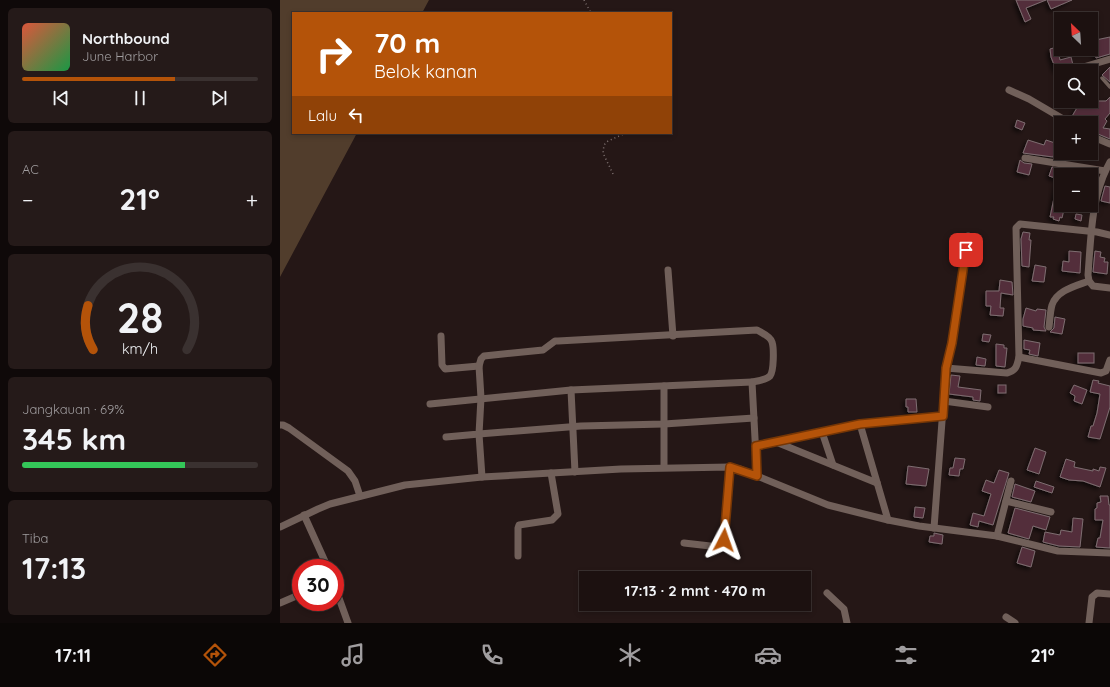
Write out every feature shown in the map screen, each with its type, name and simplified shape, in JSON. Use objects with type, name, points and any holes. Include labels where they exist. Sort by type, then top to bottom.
[{"type":"street","points":[[1093,64],[1110,59]]},
{"type":"street","points":[[1009,90],[1029,99],[1058,116]]},
{"type":"street","points":[[1098,139],[1110,144]]},
{"type":"street","points":[[1025,158],[1106,176]]},
{"type":"street","points":[[1110,162],[1106,176],[1098,188],[1092,232],[1089,281],[1093,286],[1110,288]]},
{"type":"street","points":[[946,368],[1007,373],[1016,369],[1019,357],[1016,228],[1020,224],[1110,235]]},
{"type":"street","points":[[934,528],[946,368],[968,236]]},
{"type":"street","points":[[668,270],[673,336]]},
{"type":"street","points":[[1049,327],[1054,300],[1068,288],[1089,281]]},
{"type":"street","points":[[430,404],[481,398],[571,390],[752,382],[767,378],[771,374],[773,368],[772,342],[768,336],[757,330],[673,336],[558,341],[554,342],[543,350],[484,356],[481,359],[479,366],[481,398],[479,434],[482,477]]},
{"type":"street","points":[[441,336],[442,365],[444,369],[479,366]]},
{"type":"street","points":[[1019,357],[1101,373],[1106,371],[1110,360]]},
{"type":"street","points":[[752,382],[757,476]]},
{"type":"street","points":[[664,386],[664,467]]},
{"type":"street","points":[[571,390],[575,472]]},
{"type":"street","points":[[944,401],[988,407]]},
{"type":"street","points":[[756,446],[860,424],[943,416]]},
{"type":"street","points":[[446,437],[573,427],[664,424],[754,418]]},
{"type":"street","points":[[860,424],[888,520]]},
{"type":"street","points":[[280,425],[289,428],[348,471],[360,496]]},
{"type":"street","points":[[822,432],[833,465]]},
{"type":"street","points":[[776,442],[877,483]]},
{"type":"street","points":[[280,527],[324,506],[405,485],[482,477],[551,473],[664,467],[730,467],[757,476],[828,505],[888,520],[919,526],[997,536],[1058,551],[1110,553]]},
{"type":"street","points":[[684,543],[719,547],[724,544],[730,467]]},
{"type":"street","points":[[518,556],[519,525],[552,520],[558,514],[551,473]]},
{"type":"street","points":[[997,536],[1011,481]]},
{"type":"street","points":[[1006,501],[1051,512]]},
{"type":"street","points":[[304,515],[324,559]]},
{"type":"street","points":[[826,593],[844,609],[847,623]]},
{"type":"street","points":[[1089,623],[1092,597],[1097,593],[1110,594]]},
{"type":"street","points":[[280,603],[292,598]]},
{"type":"street","points":[[344,611],[348,623]]},
{"type":"street","points":[[1006,617],[1015,623]]},
{"type":"lane","points":[[1102,78],[1110,88]]},
{"type":"path","points":[[584,0],[590,12]]},
{"type":"path","points":[[613,174],[603,154],[604,145],[608,141],[624,134]]},
{"type":"shaded area","points":[[280,0],[429,0],[423,12],[292,12],[292,134],[356,134],[280,277]]},
{"type":"building","points":[[1016,0],[1046,0],[1026,8],[1031,19],[1025,22]]},
{"type":"building","points":[[1047,0],[1072,0],[1051,9]]},
{"type":"building","points":[[1110,37],[1110,54],[1096,58],[1095,56],[1098,56],[1098,40]]},
{"type":"building","points":[[1054,48],[1054,56],[1059,56],[1060,60],[1071,57],[1073,64],[1054,65],[1050,49]]},
{"type":"building","points":[[1110,67],[1110,82],[1102,75]]},
{"type":"building","points":[[1110,97],[1110,113],[1105,119],[1107,121],[1103,128],[1110,129],[1110,139],[1098,134],[1098,116],[1072,116],[1077,108],[1098,108],[1098,100],[1106,101]]},
{"type":"building","points":[[1017,120],[1025,123],[1022,130],[1015,127]]},
{"type":"building","points":[[1028,140],[1044,145],[1046,140],[1054,143],[1053,157],[1023,153]]},
{"type":"building","points":[[1020,160],[1024,163],[1032,164],[1029,175],[1017,172]]},
{"type":"building","points":[[1052,167],[1058,168],[1054,168],[1054,178],[1049,176]]},
{"type":"building","points":[[1105,186],[1110,187],[1110,203],[1101,201]]},
{"type":"building","points":[[1054,198],[1054,212],[1063,212],[1062,218],[1060,217],[1059,221],[1053,219],[1054,217],[1050,217]]},
{"type":"building","points":[[1076,214],[1082,215],[1081,221],[1075,219]]},
{"type":"building","points":[[1023,232],[1030,233],[1029,240],[1031,240],[1029,267],[1022,266],[1021,239]]},
{"type":"building","points":[[1069,251],[1081,252],[1080,273],[1062,271],[1063,261],[1069,262]]},
{"type":"building","points":[[1095,251],[1101,252],[1100,257],[1105,258],[1104,262],[1108,262],[1107,274],[1093,272]]},
{"type":"building","points":[[1035,265],[1046,267],[1044,282],[1032,281]]},
{"type":"building","points":[[1000,280],[1012,282],[1013,295],[1001,293],[1000,308],[1004,308],[1003,316],[990,315],[991,306],[986,306],[986,291],[999,291]]},
{"type":"building","points":[[1026,308],[1036,311],[1037,309],[1046,310],[1044,327],[1046,331],[1033,330],[1033,328],[1023,326]]},
{"type":"building","points":[[1055,317],[1065,319],[1062,334],[1050,332],[1054,328]]},
{"type":"building","points":[[983,334],[991,335],[989,342],[982,341]]},
{"type":"building","points":[[1024,340],[1040,343],[1038,356],[1029,354],[1030,350],[1024,349]]},
{"type":"building","points":[[996,344],[1004,345],[1004,348],[1007,348],[1005,367],[996,366]]},
{"type":"building","points":[[1078,353],[1094,353],[1094,363],[1078,363]]},
{"type":"building","points":[[977,357],[986,359],[985,366],[976,365]]},
{"type":"building","points":[[951,375],[960,376],[958,387],[981,390],[980,401],[973,400],[973,397],[949,394]]},
{"type":"building","points":[[1093,380],[1110,386],[1110,407],[1100,439],[1088,437],[1097,413],[1100,394],[1090,392]]},
{"type":"building","points":[[998,385],[1006,385],[1006,393],[998,393]]},
{"type":"building","points":[[1074,385],[1087,390],[1082,404],[1074,401],[1075,396],[1070,393]]},
{"type":"building","points":[[906,399],[916,399],[917,412],[908,412],[908,407],[906,407]]},
{"type":"building","points":[[1035,448],[1046,452],[1039,474],[1027,470]]},
{"type":"building","points":[[955,458],[965,459],[963,469],[960,469],[959,476],[949,475],[950,468],[953,468]]},
{"type":"building","points":[[1066,459],[1075,462],[1074,467],[1093,471],[1093,469],[1099,471],[1100,467],[1106,468],[1100,487],[1083,481],[1069,480],[1060,477]]},
{"type":"building","points":[[908,466],[929,469],[926,486],[906,484]]},
{"type":"building","points":[[999,470],[1009,473],[993,525],[979,521],[978,527],[970,525],[973,513],[984,516],[991,494],[982,491],[986,480],[994,483]]},
{"type":"building","points":[[1036,481],[1054,487],[1052,493],[1034,487]]},
{"type":"building","points":[[1015,484],[1035,491],[1031,502],[1012,497]]},
{"type":"building","points":[[1100,496],[1108,496],[1110,505],[1110,548],[1096,547],[1098,538],[1100,538],[1103,520],[1095,520],[1095,509],[1097,508],[1097,503],[1101,502]]},
{"type":"building","points":[[915,507],[925,508],[923,518],[914,517]]},
{"type":"building","points":[[1015,508],[1050,517],[1046,530],[1033,526],[1029,539],[1008,533]]},
{"type":"building","points":[[1073,518],[1083,519],[1080,547],[1059,546],[1043,542],[1045,532],[1060,535],[1061,530],[1072,532]]},
{"type":"building","points":[[934,533],[943,535],[942,544],[929,542],[930,536],[934,536]]},
{"type":"building","points":[[1022,547],[1035,551],[1031,567],[1017,563]]},
{"type":"route","points":[[724,540],[730,467],[757,476],[756,446],[860,424],[943,416],[946,368],[952,343],[966,250]]}]
